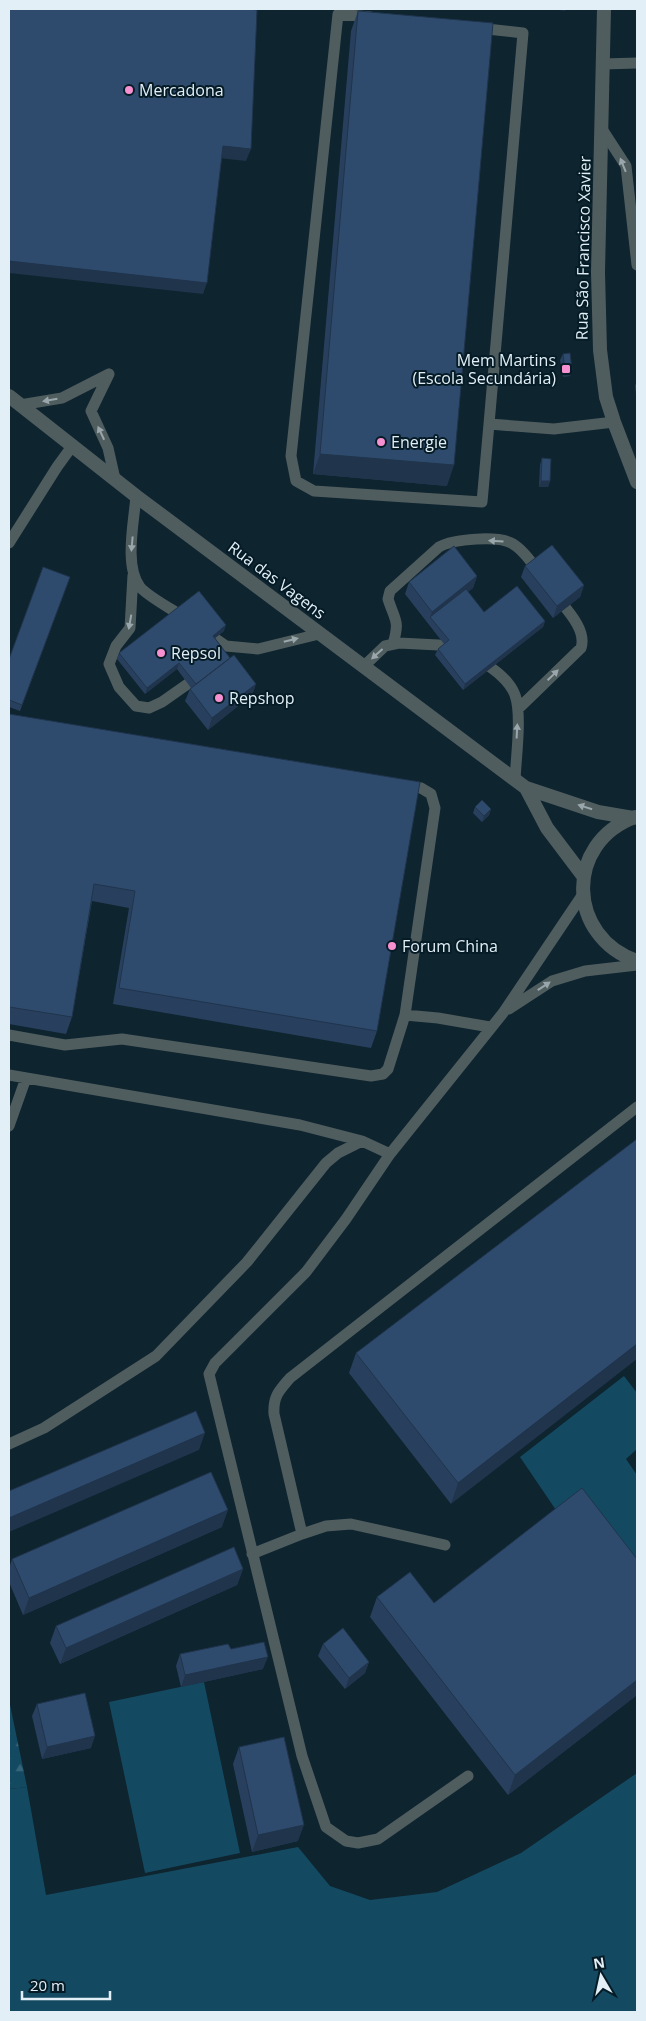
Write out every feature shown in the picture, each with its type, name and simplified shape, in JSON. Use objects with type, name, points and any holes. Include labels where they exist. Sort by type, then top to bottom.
[{"type":"street","name":"Rua São Francisco Xavier","points":[[604,9],[598,317],[601,362],[606,397],[637,482]]},
{"type":"street","name":"Rua das Vagens","points":[[9,396],[136,496],[520,784],[598,812],[635,818]]},
{"type":"street","name":"Rua das Vagens","points":[[520,784],[547,828],[584,877]]},
{"type":"street","points":[[635,818],[610,832],[592,852],[584,877],[583,894],[588,919],[602,940],[622,956],[637,961]]},
{"type":"lane","points":[[377,18],[338,14],[291,456],[296,481],[314,491],[482,502],[523,33],[464,27]]},
{"type":"lane","points":[[604,64],[637,63]]},
{"type":"lane","points":[[602,129],[626,166],[637,265]]},
{"type":"lane","points":[[20,405],[62,398],[109,374],[91,411],[108,448],[115,479]]},
{"type":"lane","points":[[489,424],[554,429],[614,422]]},
{"type":"lane","points":[[9,543],[73,445]]},
{"type":"lane","points":[[136,496],[131,552],[134,573],[130,628],[116,646],[109,664],[119,687],[136,706],[149,708],[162,702],[211,668]]},
{"type":"lane","points":[[393,644],[398,628],[397,619],[388,598],[390,591],[439,546],[448,542],[469,539],[503,541],[513,544],[547,584],[582,632],[584,640],[581,648],[518,710]]},
{"type":"lane","points":[[134,573],[141,588],[226,646],[258,649]]},
{"type":"lane","points":[[226,658],[233,653],[319,634]]},
{"type":"lane","points":[[363,666],[385,646],[393,644],[462,646],[500,674],[515,694],[518,710],[520,784]]},
{"type":"lane","points":[[9,1035],[65,1045],[122,1039],[378,1076],[388,1069],[404,1015],[435,808],[431,794],[421,788],[392,783]]},
{"type":"lane","points":[[468,1776],[378,1839],[358,1842],[346,1841],[326,1828],[302,1756],[208,1374],[215,1364],[306,1272],[346,1219],[390,1154],[503,1013],[583,894]]},
{"type":"lane","points":[[503,1013],[552,981],[586,972],[637,965]]},
{"type":"lane","points":[[404,1015],[438,1018],[490,1028]]},
{"type":"lane","points":[[9,1075],[300,1125],[362,1141],[390,1154]]},
{"type":"lane","points":[[9,1126],[26,1078]]},
{"type":"lane","points":[[302,1534],[274,1414],[273,1402],[278,1392],[290,1378],[637,1107]]},
{"type":"lane","points":[[9,1444],[44,1428],[156,1356],[247,1262],[326,1163],[338,1153],[362,1141]]},
{"type":"lane","points":[[252,1554],[326,1526],[351,1524],[445,1545]]},
{"type":"green space","points":[[624,1376],[637,1393],[637,1449],[626,1459],[637,1475],[637,1581],[558,1513],[520,1457]]},
{"type":"green space","points":[[204,1682],[240,1853],[145,1873],[109,1702]]},
{"type":"green space","points":[[9,1700],[27,1787],[9,1789]]},
{"type":"green space","points":[[637,1773],[637,2012],[9,2012],[9,1789],[27,1787],[46,1895],[298,1847],[330,1886],[370,1900],[437,1892],[521,1853]]},
{"type":"building","name":"Mercadona","points":[[9,9],[257,10],[251,149],[223,146],[207,283],[9,261]]},
{"type":"building","points":[[358,11],[493,23],[454,465],[320,454]]},
{"type":"building","points":[[570,353],[572,370],[565,370],[563,354]]},
{"type":"building","points":[[542,458],[551,459],[550,481],[541,481]]},
{"type":"building","points":[[552,545],[584,585],[557,606],[525,566]]},
{"type":"building","points":[[454,546],[477,576],[432,612],[409,582]]},
{"type":"building","points":[[43,567],[70,577],[22,705],[9,700],[9,659]]},
{"type":"building","points":[[517,586],[545,621],[465,684],[438,649],[449,640],[430,617],[466,589],[484,612]]},
{"type":"building","points":[[199,591],[226,625],[213,636],[230,658],[196,684],[179,663],[147,688],[119,653]]},
{"type":"building","name":"Repshop","points":[[234,655],[256,684],[212,718],[190,689]]},
{"type":"building","points":[[9,714],[420,782],[377,1031],[119,988],[135,891],[94,884],[72,1017],[9,1007]]},
{"type":"building","points":[[482,800],[491,809],[484,816],[475,807]]},
{"type":"building","points":[[637,1139],[637,1344],[458,1483],[356,1353]]},
{"type":"building","points":[[196,1411],[205,1433],[9,1518],[9,1491]]},
{"type":"building","points":[[211,1472],[228,1510],[29,1598],[12,1559]]},
{"type":"building","points":[[582,1488],[637,1559],[637,1680],[515,1775],[377,1597],[410,1572],[434,1603]]},
{"type":"building","points":[[234,1547],[243,1569],[66,1648],[56,1626]]},
{"type":"building","points":[[343,1628],[369,1662],[349,1678],[323,1644]]},
{"type":"building","points":[[264,1642],[268,1657],[185,1675],[180,1654],[228,1644],[231,1649]]},
{"type":"building","points":[[85,1693],[95,1736],[47,1747],[37,1704]]},
{"type":"building","points":[[284,1737],[304,1825],[258,1835],[239,1747]]},
{"type":"place","name":"Mercadona","points":[[129,90]]},
{"type":"place","name":"Mem Martins (Escola Secundária)","points":[[566,369]]},
{"type":"place","name":"Energie","points":[[381,442]]},
{"type":"place","name":"Repsol","points":[[161,653]]},
{"type":"place","name":"Repshop","points":[[219,698]]},
{"type":"place","name":"Forum China","points":[[392,946]]}]
